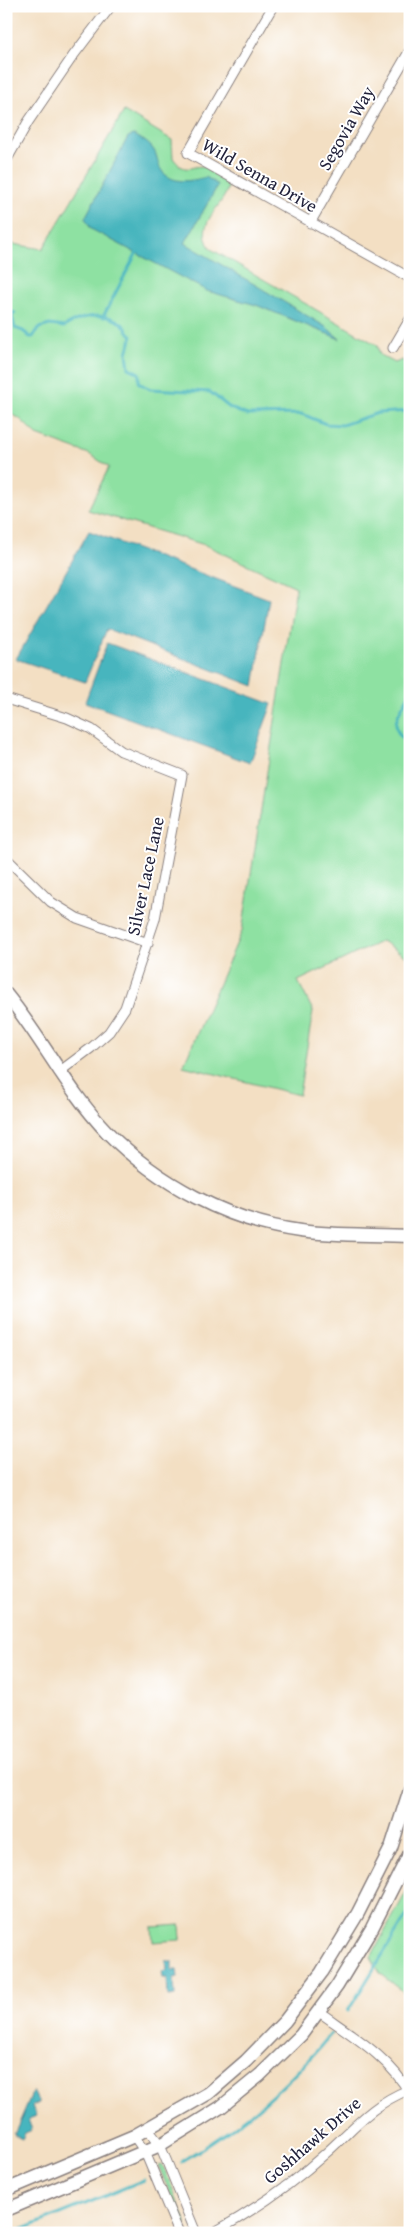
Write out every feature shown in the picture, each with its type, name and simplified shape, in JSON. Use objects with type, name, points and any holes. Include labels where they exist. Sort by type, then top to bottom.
[{"type":"main road","points":[[6,994],[29,1022],[59,1072],[107,1132],[146,1166],[180,1190],[223,1210],[277,1227],[301,1231],[410,1236]]},
{"type":"main road","points":[[6,2190],[134,2136],[209,2093],[246,2061],[285,2021],[322,1972],[358,1913],[391,1848],[410,1789]]},
{"type":"main road","points":[[6,2210],[160,2145],[221,2107],[260,2075],[301,2035],[337,1986],[372,1928],[410,1853]]},
{"type":"street","points":[[6,161],[28,122],[73,56],[111,6]]},
{"type":"street","name":"Wild Senna Drive","points":[[273,6],[188,153],[410,278]]},
{"type":"street","name":"Segovia Way","points":[[310,223],[410,50]]},
{"type":"street","points":[[393,348],[410,319]]},
{"type":"street","name":"Silver Lace Lane","points":[[6,699],[67,718],[91,729],[121,751],[182,774],[160,893],[148,943],[124,1008],[109,1032],[59,1072]]},
{"type":"street","points":[[6,858],[51,902],[77,918],[148,943]]},
{"type":"street","points":[[318,2011],[383,2059],[396,2073],[409,2092]]},
{"type":"street","name":"Goshhawk Drive","points":[[213,2233],[256,2206],[302,2173],[376,2106],[409,2092]]},
{"type":"street","points":[[148,2128],[160,2145],[196,2233]]},
{"type":"street","points":[[134,2136],[145,2152],[179,2233]]},
{"type":"green space","points":[[124,111],[172,140],[173,158],[182,167],[206,167],[228,179],[225,195],[209,220],[206,229],[206,239],[211,249],[377,345],[380,355],[395,363],[402,360],[410,364],[410,959],[382,941],[298,981],[313,1011],[299,1095],[183,1066],[242,931],[296,587],[205,545],[88,510],[109,467],[89,454],[37,435],[20,419],[6,411],[6,243],[43,249]]},
{"type":"green space","points":[[410,1885],[410,1997],[380,1973],[371,1957]]},
{"type":"green space","points":[[180,1925],[181,1940],[153,1942],[152,1927]]},
{"type":"green space","points":[[160,2164],[163,2165],[186,2222],[185,2226],[182,2223],[159,2167]]},
{"type":"water","points":[[134,135],[155,151],[160,169],[166,175],[183,181],[206,177],[218,185],[185,243],[326,327],[340,339],[256,305],[207,291],[91,229],[85,218],[128,137]]},
{"type":"water","points":[[89,531],[269,599],[254,686],[107,629],[85,682],[16,659]]},
{"type":"water","points":[[107,643],[272,704],[250,763],[85,702]]},
{"type":"water","points":[[166,1961],[172,1961],[172,1970],[177,1970],[178,1977],[174,1978],[175,1996],[168,1997],[167,1978],[163,1978],[162,1971],[167,1970]]},
{"type":"water","points":[[33,2091],[39,2103],[32,2106],[36,2116],[28,2119],[32,2130],[25,2133],[22,2139],[14,2135]]},
{"type":"waterway","points":[[103,317],[138,250]]},
{"type":"waterway","points":[[6,310],[15,313],[12,316],[15,328],[23,331],[30,337],[33,337],[39,328],[50,325],[64,327],[77,320],[92,316],[114,319],[122,324],[132,336],[127,353],[129,368],[139,373],[139,383],[150,389],[210,392],[230,408],[247,415],[302,414],[326,424],[342,425],[378,413],[410,411]]},
{"type":"waterway","points":[[410,693],[396,720],[398,732],[410,745]]},
{"type":"waterway","points":[[348,2011],[410,1910]]},
{"type":"waterway","points":[[181,2162],[223,2135],[262,2105],[298,2071],[331,2034]]},
{"type":"waterway","points":[[14,2233],[144,2180]]}]
